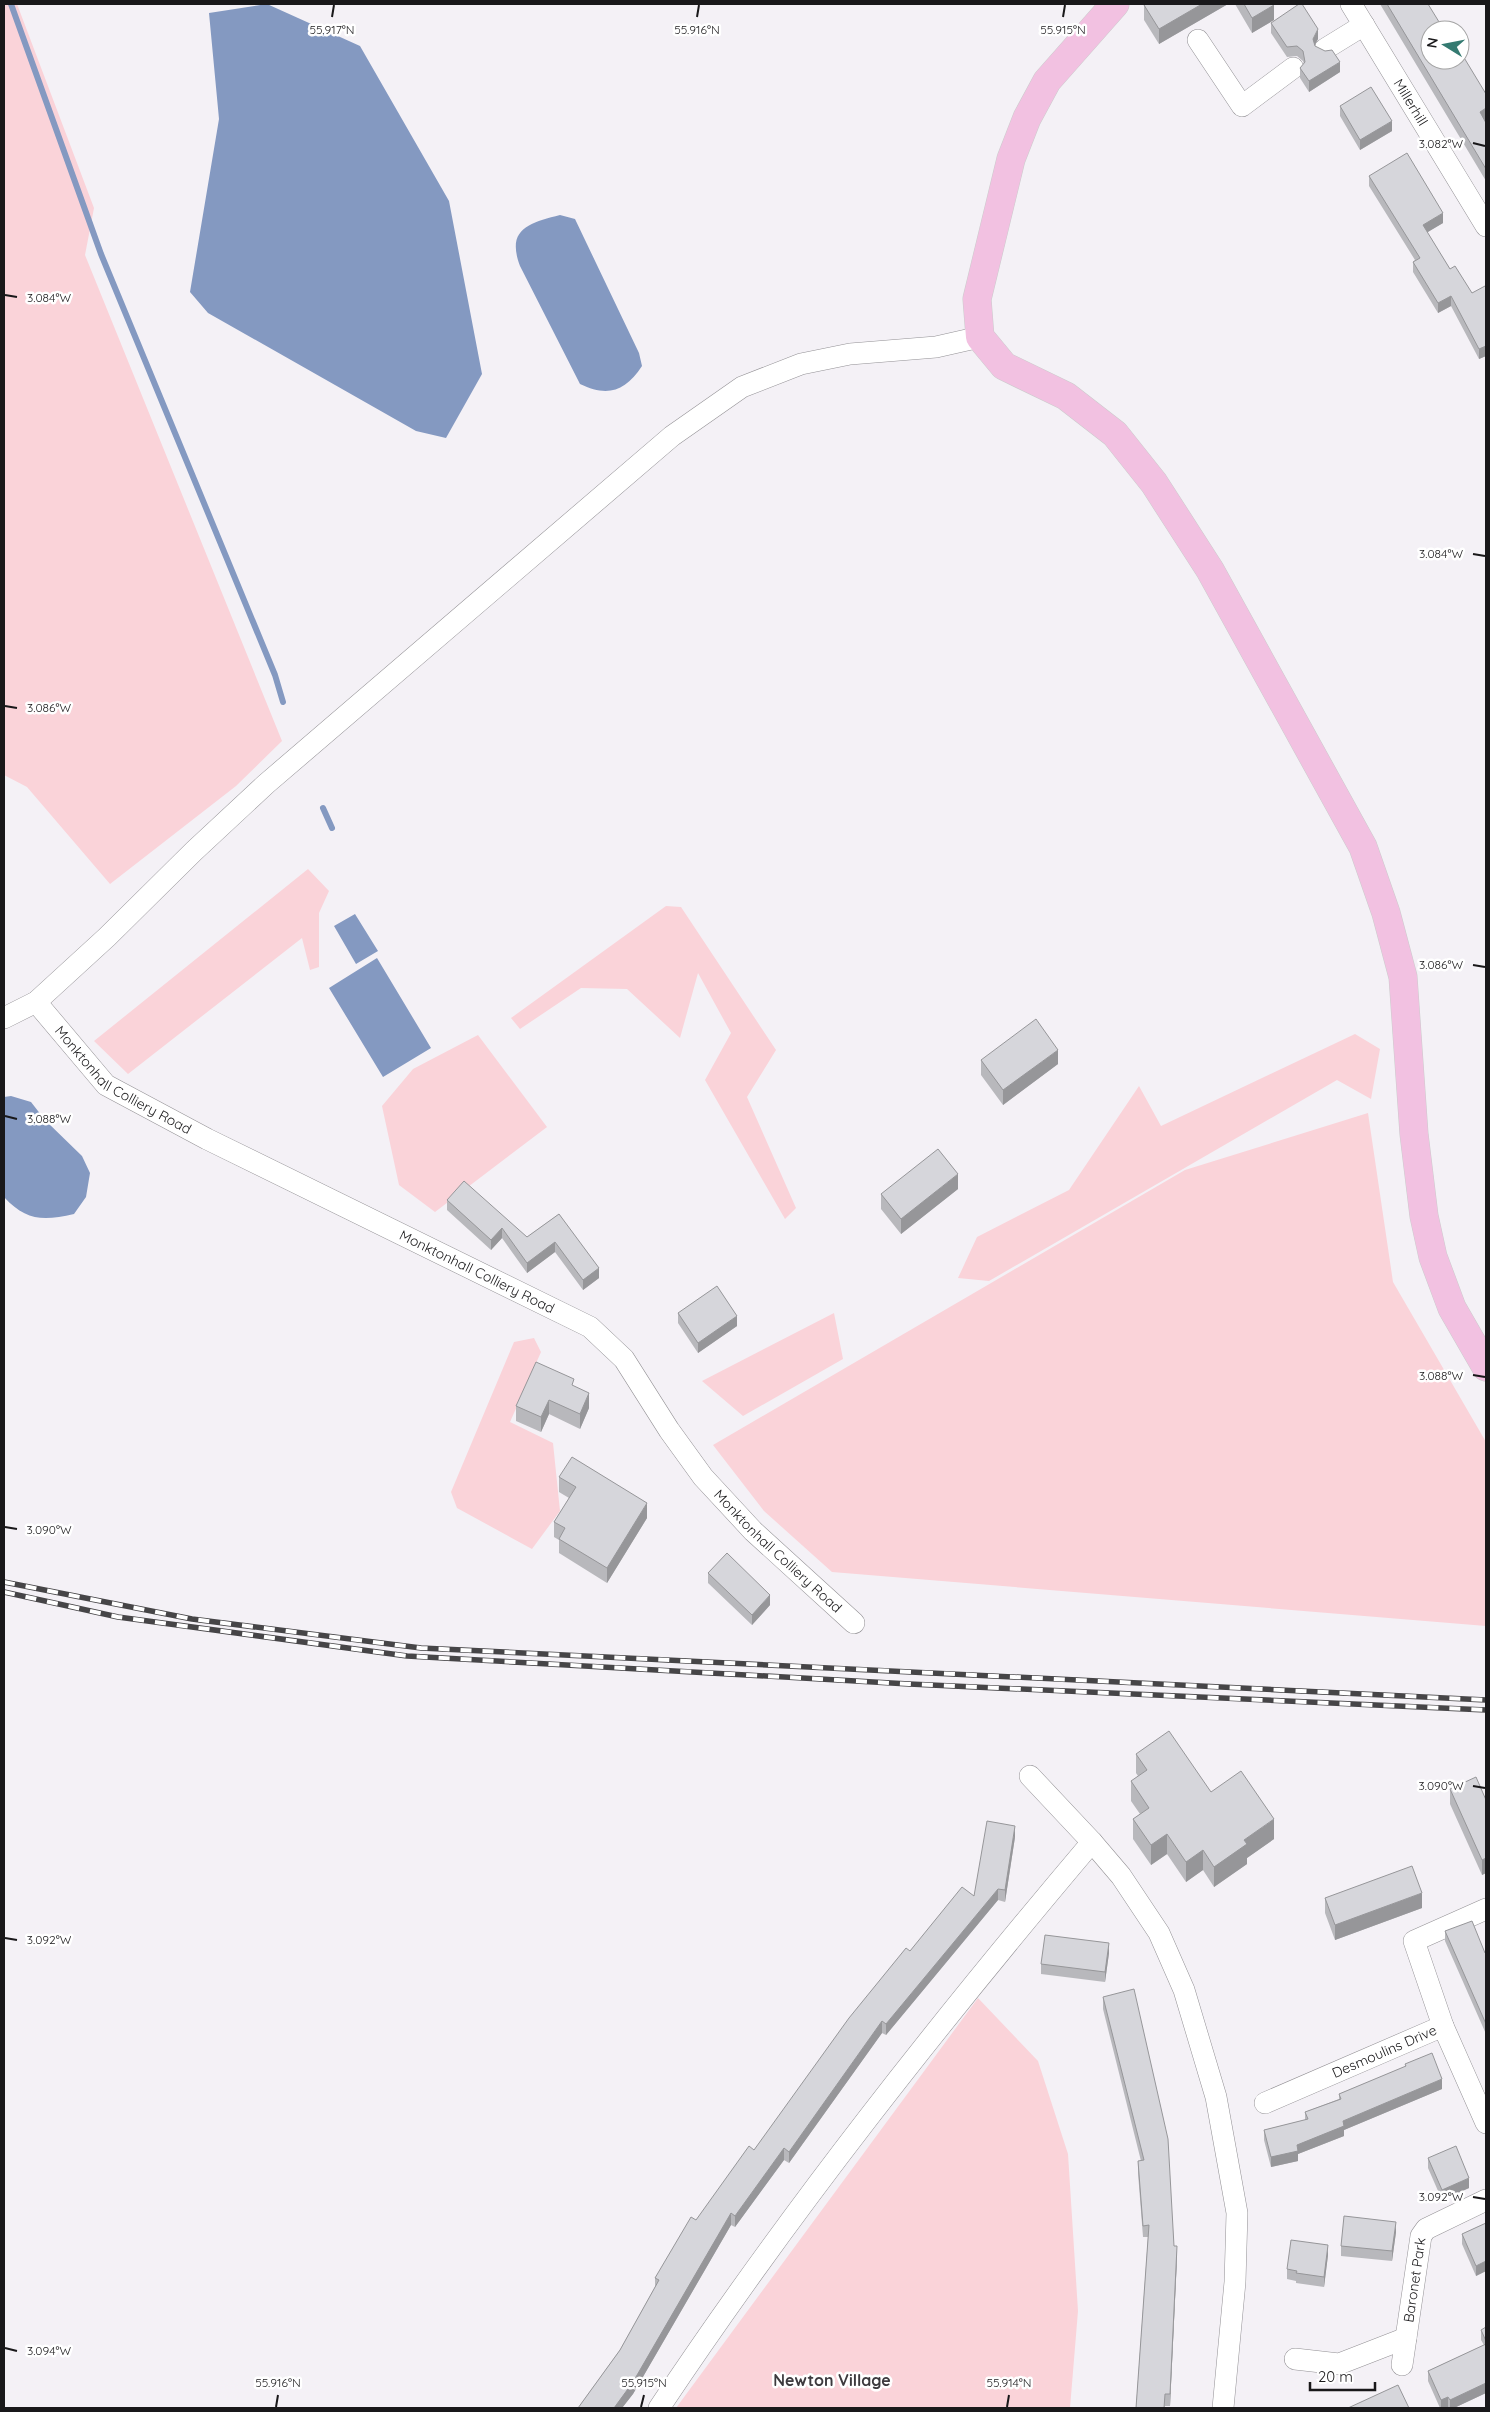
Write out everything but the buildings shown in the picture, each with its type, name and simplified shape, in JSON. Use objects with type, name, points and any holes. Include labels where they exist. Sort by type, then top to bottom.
[{"type":"main road","points":[[1115,4],[1047,81],[1027,118],[1011,159],[978,298],[980,337],[1004,366],[1066,396],[1115,434],[1154,483],[1210,570],[1363,847],[1386,913],[1403,977],[1414,1134],[1424,1216],[1433,1257],[1452,1308],[1483,1353]]},
{"type":"street","name":"Millerhill","points":[[1351,4],[1486,226]]},
{"type":"street","points":[[1325,49],[1364,26]]},
{"type":"street","points":[[1198,40],[1242,106],[1293,68]]},
{"type":"street","points":[[4,1018],[36,1002],[107,937],[194,851],[266,784],[378,686],[680,431],[742,387],[801,364],[850,354],[936,347],[980,337]]},
{"type":"street","name":"Monktonhall Colliery Road","points":[[36,1002],[106,1086],[207,1139],[590,1327],[624,1359],[669,1430],[703,1477],[753,1531],[854,1623]]},
{"type":"street","points":[[1030,1776],[1092,1842],[1120,1876],[1159,1933],[1184,1990],[1216,2097],[1236,2213],[1235,2282],[1223,2408]]},
{"type":"street","points":[[659,2408],[700,2347],[836,2159],[976,1981],[1092,1842]]},
{"type":"street","points":[[1443,2026],[1414,1942],[1486,1910]]},
{"type":"street","name":"Desmoulins Drive","points":[[1265,2103],[1443,2026],[1484,2118]]},
{"type":"street","name":"Baronet Park","points":[[1402,2365],[1422,2236],[1426,2229],[1486,2200]]},
{"type":"street","name":"Baronet Park","points":[[1295,2359],[1339,2364],[1406,2338]]},
{"type":"shaded area","points":[[4,4],[17,4],[94,208],[85,255],[282,741],[236,786],[110,884],[27,787],[4,775]]},
{"type":"shaded area","points":[[308,869],[329,891],[319,913],[319,967],[310,970],[302,938],[128,1074],[94,1041]]},
{"type":"shaded area","points":[[666,906],[681,907],[776,1050],[747,1097],[796,1208],[785,1219],[705,1080],[731,1033],[698,973],[680,1038],[627,989],[581,988],[520,1029],[511,1018]]},
{"type":"shaded area","points":[[1355,1034],[1380,1049],[1371,1099],[1337,1080],[989,1281],[958,1278],[977,1237],[1069,1190],[1139,1086],[1161,1126]]},
{"type":"shaded area","points":[[478,1035],[547,1127],[435,1212],[399,1185],[382,1106],[413,1069]]},
{"type":"shaded area","points":[[1368,1113],[1393,1282],[1486,1442],[1486,1626],[832,1572],[764,1511],[713,1445],[1185,1170]]},
{"type":"shaded area","points":[[834,1313],[843,1359],[743,1416],[702,1381]]},
{"type":"shaded area","points":[[534,1338],[541,1352],[510,1422],[553,1443],[560,1511],[532,1549],[457,1508],[451,1492],[514,1342]]},
{"type":"shaded area","points":[[978,1998],[1038,2061],[1068,2154],[1078,2311],[1070,2408],[676,2408]]},
{"type":"water","points":[[267,4],[360,46],[449,201],[482,374],[446,438],[416,431],[208,313],[190,292],[219,119],[209,13]]},
{"type":"water","points":[[560,215],[575,219],[639,353],[642,366],[629,382],[615,390],[599,390],[580,384],[520,266],[516,254],[518,236],[523,230],[539,221]]},
{"type":"water","points":[[355,914],[378,951],[356,964],[334,926]]},
{"type":"water","points":[[377,958],[431,1048],[383,1077],[329,988]]},
{"type":"water","points":[[11,1096],[31,1102],[45,1120],[82,1156],[90,1173],[86,1197],[74,1214],[53,1218],[36,1217],[20,1211],[4,1197],[4,1097]]},
{"type":"waterway","points":[[11,4],[101,254],[275,675],[283,702]]},
{"type":"waterway","points":[[323,808],[332,828]]},
{"type":"railway","points":[[4,1582],[192,1619],[421,1648],[1486,1700]]},
{"type":"railway","points":[[4,1592],[118,1617],[407,1656],[909,1684],[1486,1710]]},
{"type":"district","name":"Newton Village","points":[[832,2380]]}]
